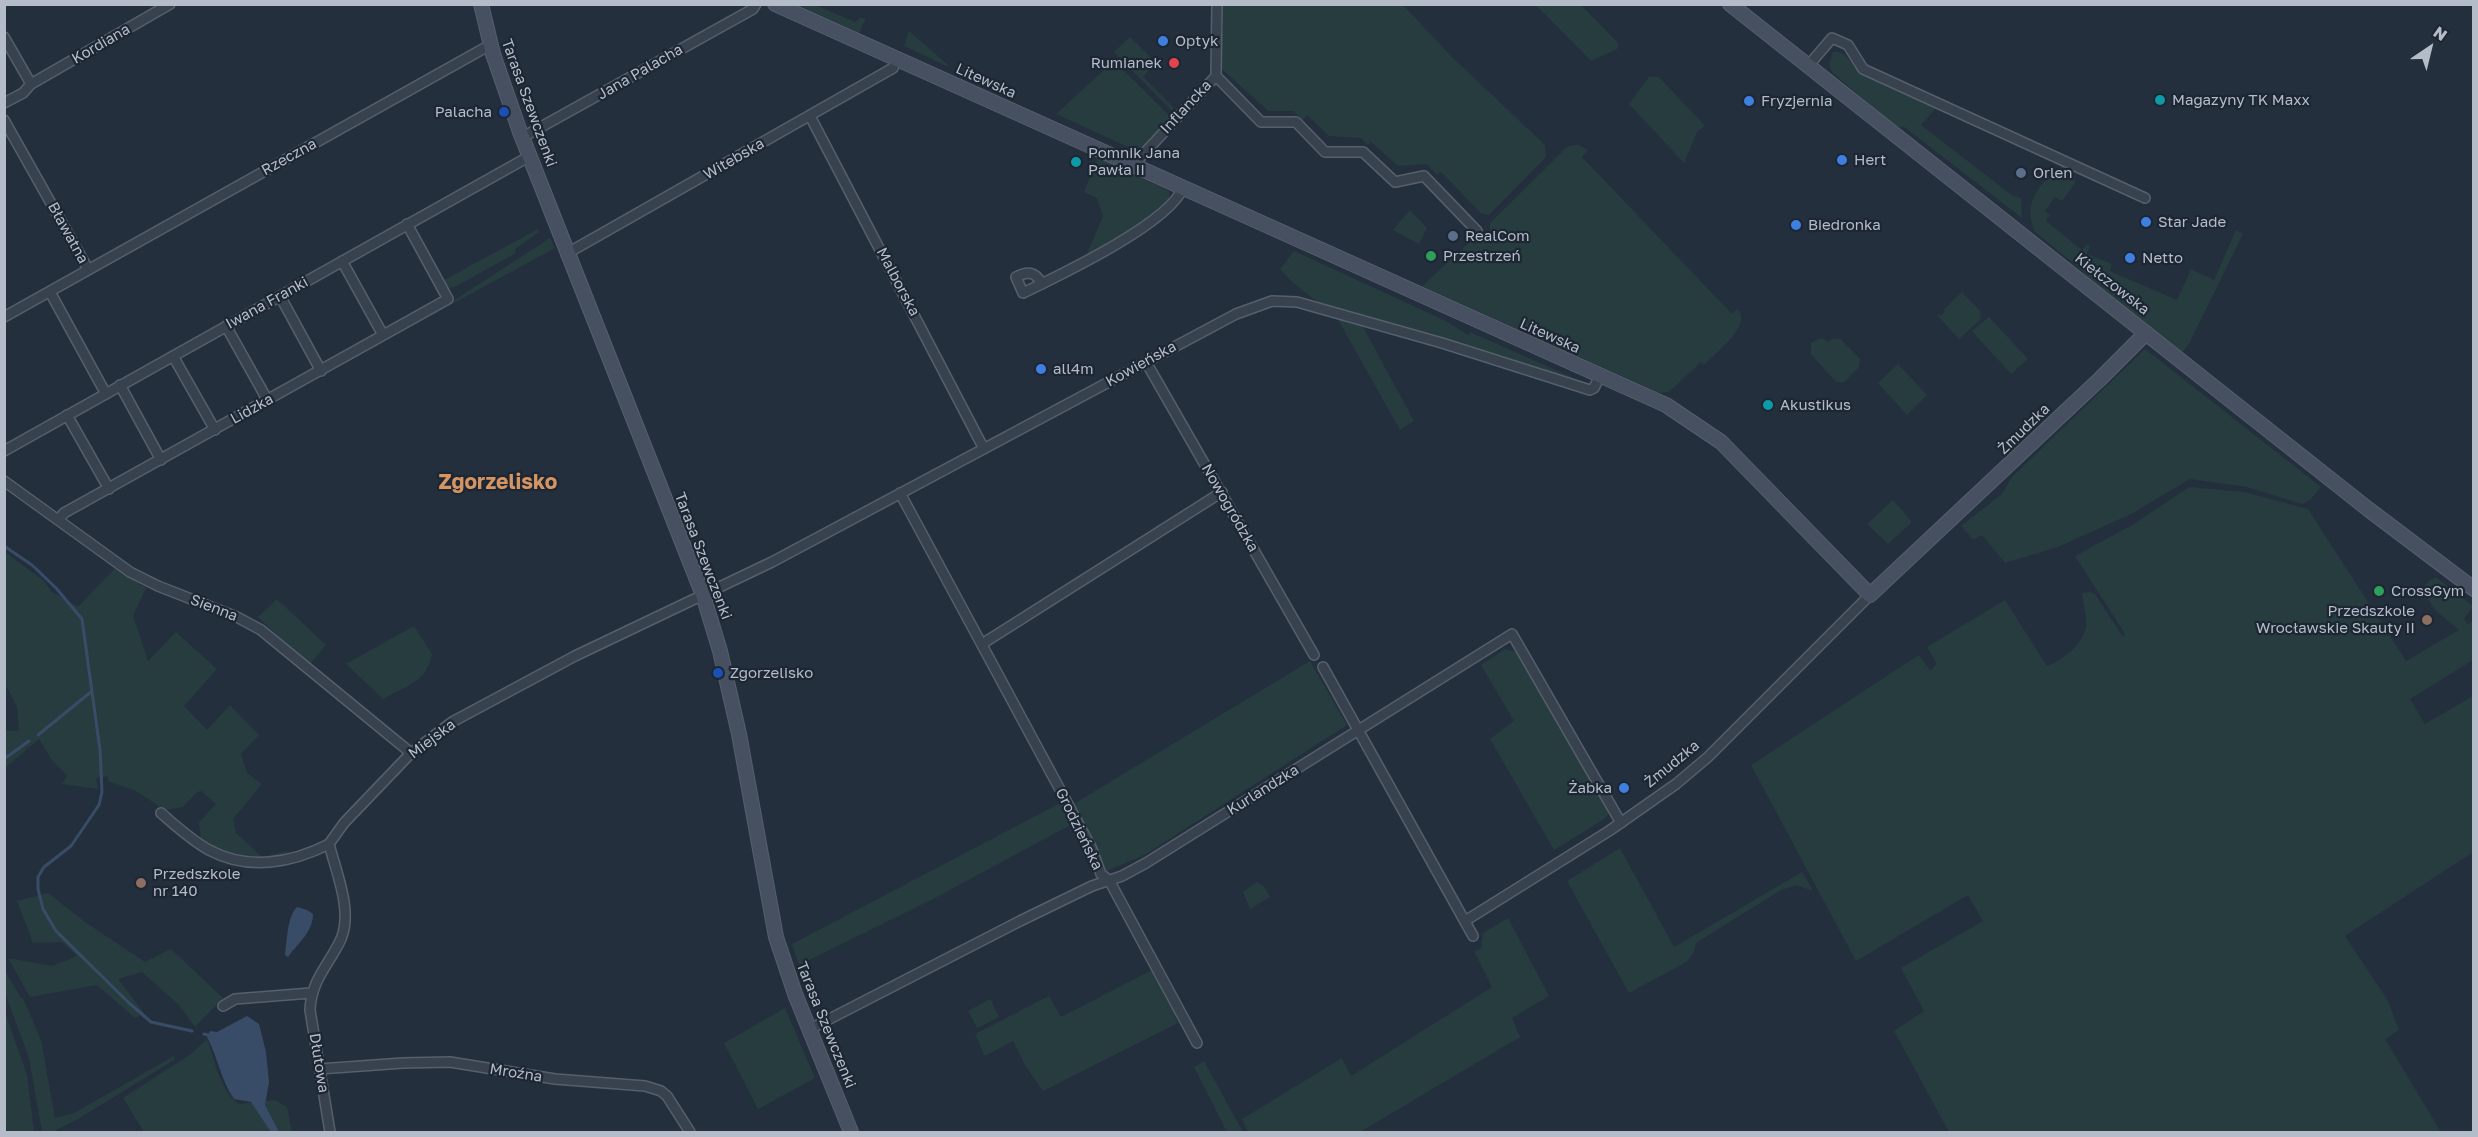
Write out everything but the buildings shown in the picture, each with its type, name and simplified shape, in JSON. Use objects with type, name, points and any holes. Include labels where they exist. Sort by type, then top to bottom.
[{"type":"street","name":"Kordiana","points":[[31,84],[170,4]]},
{"type":"street","name":"Tarasa Szewczenki","points":[[481,4],[490,45],[566,254],[703,595],[727,678],[776,937],[795,994],[851,1132]]},
{"type":"street","name":"Jana Palacha","points":[[523,137],[753,9],[756,4]]},
{"type":"street","name":"Litewska","points":[[775,4],[1666,405],[1721,442],[1869,595]]},
{"type":"street","name":"Inflancka","points":[[1135,166],[1149,147],[1216,76],[1217,4]]},
{"type":"street","name":"Kiełczowska","points":[[1730,4],[2368,509],[2474,589]]},
{"type":"street","points":[[4,37],[31,84],[23,93],[4,103]]},
{"type":"street","points":[[1808,66],[1832,38],[1848,45],[1863,69],[2145,198]]},
{"type":"street","name":"Rzeczna","points":[[88,269],[490,45]]},
{"type":"street","name":"Witebska","points":[[566,254],[893,68],[897,59]]},
{"type":"street","points":[[1216,76],[1261,122],[1296,122],[1325,152],[1364,152],[1395,182],[1424,176],[1477,231]]},
{"type":"street","name":"Malborska","points":[[810,116],[984,449]]},
{"type":"street","name":"Bławatna","points":[[4,120],[88,269],[50,292]]},
{"type":"street","name":"Iwana Franki","points":[[4,451],[530,156]]},
{"type":"street","points":[[1042,284],[1126,238],[1178,200],[1183,188]]},
{"type":"street","name":"Lidzka","points":[[58,520],[64,513],[448,299],[407,224]]},
{"type":"street","points":[[342,261],[383,335]]},
{"type":"street","points":[[4,317],[50,292],[106,393]]},
{"type":"street","points":[[280,296],[321,371]]},
{"type":"street","name":"Kowieńska","points":[[703,595],[772,562],[1236,314],[1276,300],[1297,302],[1442,343],[1590,390],[1594,388],[1600,376]]},
{"type":"street","points":[[226,326],[268,401]]},
{"type":"street","name":"Żmudzka","points":[[1465,921],[1621,823],[1676,784],[1708,757],[1869,595],[2100,379],[2146,333]]},
{"type":"street","points":[[173,356],[215,430]]},
{"type":"street","name":"Nowogródzka","points":[[1146,362],[1314,655]]},
{"type":"street","points":[[120,386],[161,460]]},
{"type":"street","points":[[67,415],[109,489]]},
{"type":"street","name":"Sienna","points":[[4,481],[138,577],[250,622],[411,753]]},
{"type":"street","points":[[982,644],[1222,492]]},
{"type":"street","name":"Grodzieńska","points":[[900,493],[1091,847],[1101,874],[1109,880],[1197,1043]]},
{"type":"street","name":"Miejska","points":[[329,844],[344,823],[411,753],[452,722],[575,656],[703,595]]},
{"type":"street","name":"Kurlandzka","points":[[810,1029],[1020,921],[1146,863],[1512,634],[1621,823]]},
{"type":"street","points":[[1323,667],[1473,936]]},
{"type":"street","points":[[161,813],[194,841],[211,851],[242,860],[267,863],[285,861],[306,855],[329,844],[345,919],[341,939],[311,993],[235,999],[223,1006]]},
{"type":"street","name":"Dłutowa","points":[[311,993],[310,1010],[330,1132]]},
{"type":"street","name":"Mroźna","points":[[319,1069],[450,1062],[555,1079],[645,1086],[661,1091],[667,1096],[690,1132]]},
{"type":"green space","points":[[798,5],[815,5],[855,22],[861,17],[866,20],[860,33]]},
{"type":"green space","points":[[1223,5],[1403,5],[1452,57],[1545,145],[1546,157],[1489,215],[1481,213],[1441,172],[1437,175],[1427,164],[1398,166],[1371,142],[1368,145],[1361,138],[1329,136],[1307,115],[1303,120],[1293,111],[1268,111],[1221,68]]},
{"type":"green space","points":[[1536,5],[1581,5],[1619,44],[1617,49],[1591,61]]},
{"type":"green space","points":[[909,31],[947,64],[949,67],[904,46]]},
{"type":"green space","points":[[1130,37],[1156,63],[1143,77],[1174,108],[1173,112],[1114,52]]},
{"type":"green space","points":[[1833,52],[1847,57],[1865,76],[1936,108],[1921,125],[2013,196],[2021,198],[2022,218],[1903,126],[1901,128],[1889,121],[1832,72],[1829,65]]},
{"type":"green space","points":[[1114,61],[1171,117],[1139,152],[1056,114]]},
{"type":"green space","points":[[1649,77],[1659,77],[1705,126],[1697,132],[1684,163],[1629,104]]},
{"type":"green space","points":[[1579,145],[1588,150],[1582,157],[1732,314],[1738,309],[1741,316],[1737,331],[1724,346],[1704,365],[1701,362],[1669,392],[1660,393],[1422,286],[1472,240],[1485,238],[1490,232],[1490,223],[1567,147]]},
{"type":"green space","points":[[1098,158],[1169,191],[1169,200],[1125,234],[1086,256],[1103,216],[1097,198],[1084,192]]},
{"type":"green space","points":[[2064,166],[2072,170],[2075,183],[2062,201],[2055,197],[2045,211],[2050,215],[2046,221],[2082,250],[2087,244],[2090,246],[2087,254],[2112,264],[2110,271],[2177,300],[2191,269],[2214,280],[2236,230],[2243,234],[2190,342],[2181,354],[2102,291],[2078,267],[2034,231],[2030,212],[2032,201],[2048,177]]},
{"type":"green space","points":[[1410,210],[1427,228],[1419,244],[1393,230]]},
{"type":"green space","points":[[538,229],[539,232],[515,249],[516,253],[455,287],[446,288],[442,281]]},
{"type":"green space","points":[[550,238],[555,248],[454,303],[453,301]]},
{"type":"green space","points":[[1294,251],[1446,321],[1468,335],[1470,332],[1585,383],[1577,384],[1320,304],[1292,282],[1280,269]]},
{"type":"green space","points":[[1962,292],[1980,311],[1981,319],[1959,339],[1937,315],[1941,316],[1944,309]]},
{"type":"green space","points":[[1336,316],[1362,325],[1414,421],[1400,430]]},
{"type":"green space","points":[[1989,317],[2028,359],[2011,374],[1972,331]]},
{"type":"green space","points":[[1821,338],[1829,342],[1832,339],[1840,339],[1860,359],[1859,367],[1844,382],[1836,382],[1811,354],[1811,343]]},
{"type":"green space","points":[[2145,349],[2321,487],[2310,500],[2302,504],[2247,487],[2190,479],[2131,514],[2058,547],[2005,563],[1982,535],[1973,540],[1961,526],[2002,494],[2011,478]]},
{"type":"green space","points":[[1898,364],[1927,395],[1907,415],[1878,383]]},
{"type":"green space","points":[[2189,487],[2244,492],[2308,509],[2406,661],[2459,630],[2435,610],[2422,589],[2429,581],[2436,577],[2473,606],[2464,619],[2468,624],[2473,621],[2473,660],[2410,699],[2425,724],[2473,696],[2473,852],[2345,936],[2387,999],[2399,1030],[2385,1039],[2441,1132],[1949,1132],[1894,1031],[1924,1011],[1901,968],[1983,921],[1968,895],[1856,961],[1751,765],[1919,655],[1930,670],[1937,664],[1927,647],[2005,600],[2047,666],[2071,651],[2084,634],[2086,623],[2082,593],[2095,594],[2123,637],[2125,634],[2075,556],[2134,524]]},
{"type":"green space","points":[[1893,500],[1912,522],[1888,544],[1867,524]]},
{"type":"green space","points":[[5,552],[43,580],[52,592],[78,607],[116,567],[146,588],[133,616],[148,661],[176,632],[217,669],[184,706],[207,730],[230,705],[259,735],[241,754],[247,773],[262,784],[233,819],[236,833],[262,857],[287,851],[289,857],[266,858],[243,857],[222,852],[201,841],[199,822],[216,804],[201,791],[197,792],[183,807],[165,810],[136,791],[108,781],[108,776],[96,778],[98,789],[62,784],[67,776],[51,759],[39,739],[5,768],[4,730],[19,731],[17,707],[5,684]]},
{"type":"green space","points":[[277,599],[326,645],[309,665],[258,617]]},
{"type":"green space","points":[[414,626],[432,654],[429,663],[425,671],[414,682],[383,699],[346,664]]},
{"type":"green space","points":[[1505,649],[1517,652],[1609,813],[1606,818],[1554,850],[1490,739],[1514,721],[1481,665]]},
{"type":"green space","points":[[1310,661],[1347,725],[1146,854],[1107,871],[1072,805]]},
{"type":"green space","points":[[1064,801],[1074,823],[935,898],[799,965],[792,944]]},
{"type":"green space","points":[[1620,848],[1674,947],[1802,872],[1813,891],[1797,885],[1781,890],[1696,943],[1694,952],[1688,961],[1629,993],[1567,881]]},
{"type":"green space","points":[[1257,882],[1264,886],[1270,897],[1250,909],[1243,892]]},
{"type":"green space","points":[[48,893],[85,922],[145,962],[171,949],[223,998],[195,1027],[179,1005],[142,972],[118,979],[144,1013],[135,1018],[97,985],[30,997],[8,958],[52,966],[77,956],[62,942],[33,943],[17,901]]},
{"type":"green space","points":[[1508,918],[1549,996],[1512,1018],[1520,1037],[1360,1132],[1248,1132],[1242,1119],[1342,1058],[1351,1076],[1492,987],[1474,951],[1481,949],[1483,933]]},
{"type":"green space","points":[[1154,969],[1177,1013],[1175,1018],[1178,1023],[1043,1091],[1026,1067],[1013,1041],[985,1056],[975,1034],[1049,996],[1061,1017]]},
{"type":"green space","points":[[5,971],[23,998],[41,1040],[55,1118],[74,1113],[174,1056],[174,1060],[78,1119],[52,1132],[42,1132],[29,1058],[5,993]]},
{"type":"green space","points":[[990,999],[999,1017],[977,1028],[968,1011]]},
{"type":"green space","points":[[785,1008],[815,1078],[758,1109],[724,1043]]},
{"type":"green space","points":[[4,1009],[27,1075],[34,1132],[5,1132]]},
{"type":"green space","points":[[207,1039],[223,1083],[232,1098],[239,1104],[275,1100],[287,1107],[292,1132],[144,1132],[123,1098],[191,1054]]},
{"type":"green space","points":[[1204,1061],[1243,1132],[1227,1132],[1194,1067]]},
{"type":"water","points":[[297,907],[313,914],[312,920],[308,932],[288,957],[285,955],[288,930],[291,917]]},
{"type":"water","points":[[247,1016],[259,1024],[266,1052],[269,1082],[265,1105],[279,1132],[271,1132],[251,1102],[234,1099],[207,1037],[210,1031],[217,1032]]},
{"type":"waterway","points":[[4,546],[32,565],[56,588],[82,619],[100,750],[102,792],[99,805],[71,846],[44,867],[38,877],[38,889],[43,909],[56,931],[151,1022],[192,1031]]},
{"type":"waterway","points":[[38,735],[92,691]]},
{"type":"waterway","points":[[4,759],[29,741]]},
{"type":"waterway","points":[[204,1034],[212,1036]]},
{"type":"place","name":"Optyk","points":[[1163,41]]},
{"type":"place","name":"Rumianek","points":[[1174,63]]},
{"type":"place","name":"Magazyny TK Maxx","points":[[2160,100]]},
{"type":"place","name":"Fryzjernia","points":[[1749,101]]},
{"type":"place","name":"Palacha","points":[[504,112]]},
{"type":"place","name":"Hert","points":[[1842,160]]},
{"type":"place","name":"Pomnik Jana Pawła II","points":[[1076,162]]},
{"type":"place","name":"Orlen","points":[[2021,173]]},
{"type":"place","name":"Star Jade","points":[[2146,222]]},
{"type":"place","name":"Biedronka","points":[[1796,225]]},
{"type":"place","name":"RealCom","points":[[1453,236]]},
{"type":"place","name":"Przestrzeń","points":[[1431,256]]},
{"type":"place","name":"Netto","points":[[2130,258]]},
{"type":"place","name":"all4m","points":[[1041,369]]},
{"type":"place","name":"Akustikus","points":[[1768,405]]},
{"type":"place","name":"CrossGym","points":[[2379,591]]},
{"type":"place","name":"Przedszkole Wrocławskie Skauty II","points":[[2427,620]]},
{"type":"place","name":"Zgorzelisko","points":[[718,673]]},
{"type":"place","name":"Żabka","points":[[1624,788]]},
{"type":"place","name":"Przedszkole nr 140","points":[[141,883]]},
{"type":"district","name":"Zgorzelisko","points":[[498,482]]}]
